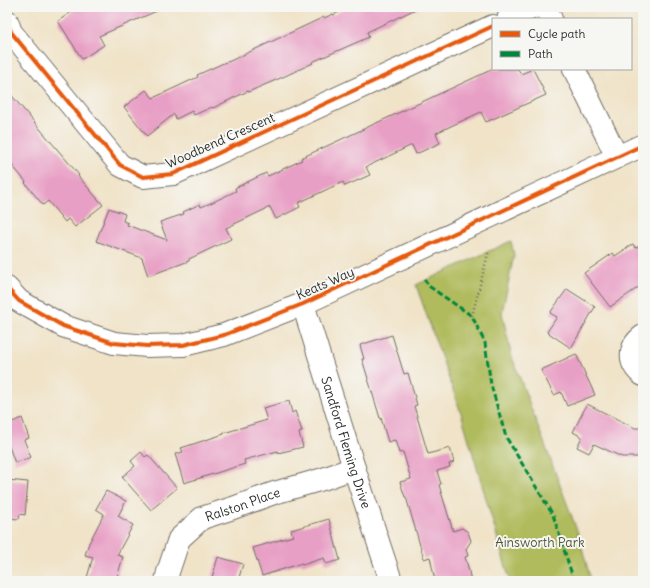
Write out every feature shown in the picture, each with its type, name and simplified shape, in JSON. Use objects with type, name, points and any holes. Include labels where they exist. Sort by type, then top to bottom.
[{"type":"street","points":[[510,18],[534,7]]},
{"type":"street","points":[[545,7],[550,18]]},
{"type":"street","name":"Woodbend Crescent","points":[[7,21],[11,32],[120,165],[144,177],[173,174],[492,26]]},
{"type":"street","points":[[574,70],[616,158]]},
{"type":"street","name":"Keats Way","points":[[7,288],[19,301],[63,326],[114,343],[147,346],[183,345],[224,335],[302,304],[643,146]]},
{"type":"street","name":"Sandford Fleming Drive","points":[[302,304],[391,581]]},
{"type":"street","points":[[643,336],[638,340],[632,350],[634,364],[638,371],[643,375]]},
{"type":"street","name":"Ralston Place","points":[[166,581],[179,540],[202,518],[274,493],[323,480],[354,468]]},
{"type":"path","points":[[472,316],[489,250]]},
{"type":"green space","name":"Ainsworth Park","points":[[511,241],[514,255],[502,313],[512,357],[578,533],[591,581],[510,581],[461,413],[416,285]]},
{"type":"building","points":[[79,7],[166,7],[99,36],[104,45],[82,59],[58,21]]},
{"type":"building","points":[[349,7],[420,7],[367,32],[369,37],[213,108],[212,107],[194,115],[192,111],[176,119],[174,114],[147,136],[124,107],[146,90],[153,98],[198,77],[197,75]]},
{"type":"building","points":[[492,69],[519,70],[521,74],[534,70],[546,95],[486,122],[481,112],[436,133],[440,143],[416,154],[412,145],[366,167],[370,175],[345,186],[343,182],[298,203],[300,207],[276,219],[270,207],[226,228],[231,239],[189,259],[189,261],[148,276],[142,258],[96,241],[109,208],[125,214],[123,221],[128,223],[127,225],[167,240],[160,222],[184,214],[183,212],[200,204],[201,207],[213,202],[236,191],[235,188],[266,173],[268,176],[302,160],[301,158]]},
{"type":"building","points":[[7,90],[103,205],[75,227],[68,219],[65,222],[48,201],[43,205],[7,159]]},
{"type":"building","points":[[643,243],[643,284],[610,307],[584,273],[613,253],[615,256],[633,244],[636,248]]},
{"type":"building","points":[[567,289],[595,307],[571,348],[547,332],[557,317],[550,313]]},
{"type":"building","points":[[392,335],[404,374],[408,373],[417,405],[414,406],[428,454],[450,448],[454,462],[449,464],[450,467],[437,471],[441,484],[439,485],[453,531],[462,528],[468,532],[471,541],[466,549],[468,556],[465,557],[471,581],[435,581],[430,557],[424,559],[406,497],[400,482],[411,479],[403,452],[399,453],[395,440],[388,442],[362,359],[364,359],[360,345]]},
{"type":"building","points":[[576,354],[595,395],[567,406],[561,392],[554,395],[541,370]]},
{"type":"building","points":[[289,401],[292,413],[295,411],[302,431],[299,433],[303,447],[278,453],[278,451],[244,460],[245,464],[184,483],[175,454],[183,452],[181,448],[267,420],[263,408]]},
{"type":"building","points":[[587,404],[635,428],[643,428],[643,457],[622,457],[594,444],[589,453],[577,447],[582,437],[573,432]]},
{"type":"building","points":[[22,418],[29,438],[24,440],[31,457],[15,463],[7,441],[7,424]]},
{"type":"building","points":[[141,452],[145,457],[148,455],[177,488],[151,510],[122,477],[135,466],[131,461]]},
{"type":"building","points":[[7,480],[28,482],[25,515],[20,514],[19,519],[7,518]]},
{"type":"building","points":[[106,491],[126,501],[118,516],[133,525],[117,555],[123,557],[116,581],[86,581],[93,557],[85,555],[89,543],[104,514],[96,509]]},
{"type":"building","points":[[329,519],[340,560],[326,564],[324,558],[302,565],[302,563],[262,576],[253,548],[293,536],[291,530]]},
{"type":"building","points":[[218,557],[243,564],[238,581],[211,581]]},
{"type":"marked path","points":[[424,279],[430,287],[472,316],[485,343],[491,385],[506,437],[553,515],[574,581]]},
{"type":"cycle path","points":[[7,21],[11,32],[120,165],[143,177],[173,174],[492,26]]},
{"type":"cycle path","points":[[7,288],[19,301],[63,326],[114,343],[147,346],[183,345],[224,335],[303,304],[643,145]]}]
